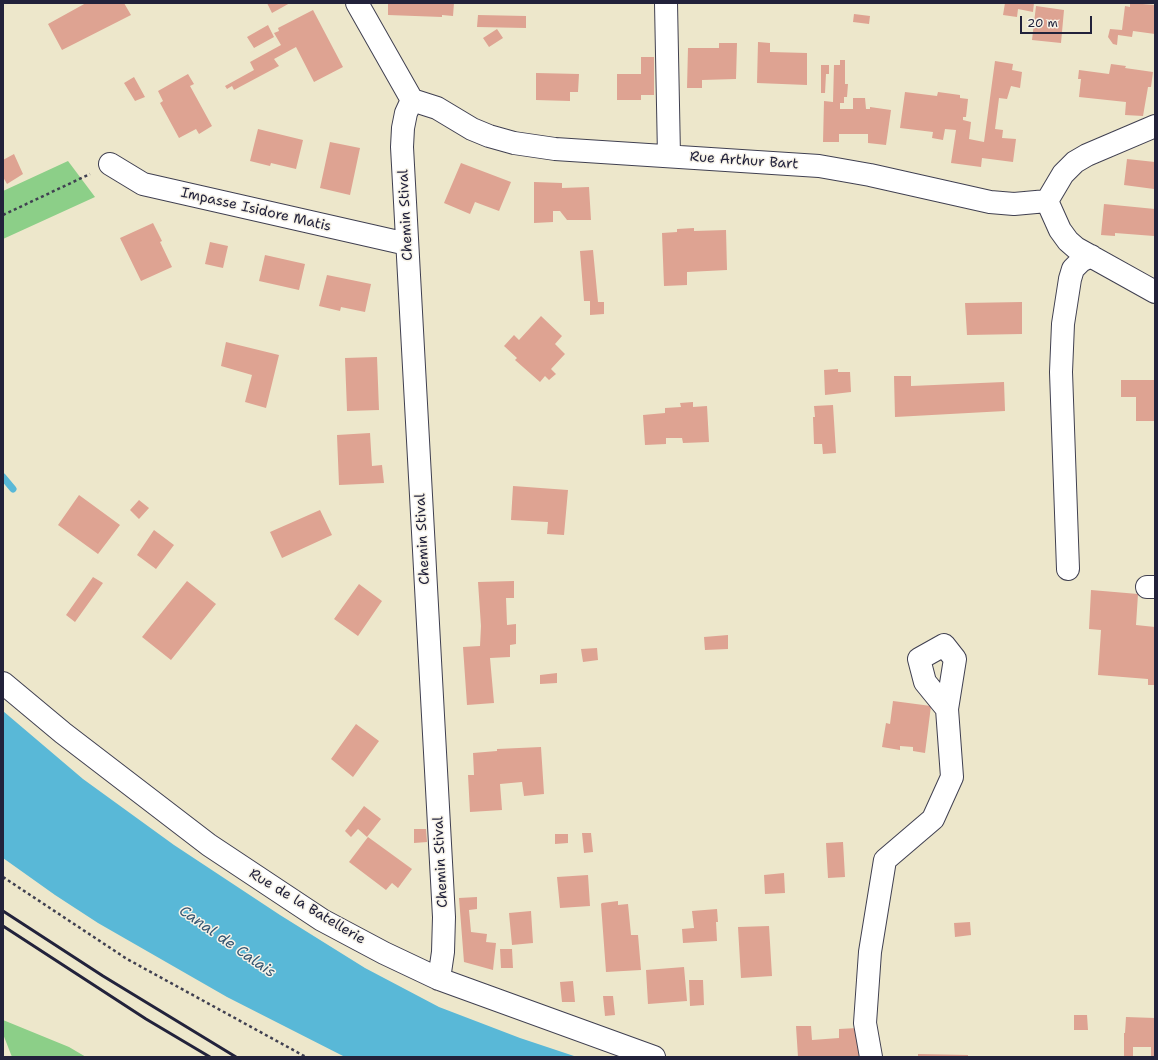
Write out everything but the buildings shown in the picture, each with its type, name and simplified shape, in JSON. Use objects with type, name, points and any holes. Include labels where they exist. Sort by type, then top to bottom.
[{"type":"street","points":[[356,3],[412,100]]},
{"type":"street","points":[[666,3],[669,156]]},
{"type":"street","name":"Rue Arthur Bart","points":[[412,100],[437,108],[472,129],[489,136],[514,143],[555,149],[819,166],[990,202],[1014,204],[1046,201]]},
{"type":"street","name":"Chemin Stival","points":[[412,100],[406,114],[403,128],[402,147],[444,917],[443,952],[439,979]]},
{"type":"street","points":[[1155,126],[1087,155],[1075,162],[1063,174],[1046,201],[1060,230],[1068,241],[1076,248],[1155,292]]},
{"type":"street","name":"Impasse Isidore Matis","points":[[110,164],[144,184],[407,244]]},
{"type":"street","points":[[1068,569],[1061,372],[1063,324],[1073,269],[1081,261],[1091,256]]},
{"type":"street","name":"Rue de la Batellerie","points":[[3,683],[63,733],[209,845],[322,920],[384,953],[439,979],[654,1057]]},
{"type":"street","points":[[871,1057],[865,1023],[870,952],[885,860],[933,819],[952,777],[946,710]]},
{"type":"path","points":[[3,215],[81,179]]},
{"type":"path","points":[[3,877],[128,959],[306,1057]]},
{"type":"green space","points":[[68,161],[95,197],[3,239],[3,191]]},
{"type":"green space","points":[[3,1020],[69,1047],[86,1057],[12,1057],[3,1034]]},
{"type":"water","name":"Canal de Calais","points":[[3,711],[83,779],[174,845],[280,915],[365,968],[439,1007],[520,1038],[577,1057],[345,1057],[227,997],[98,923],[3,858]]},
{"type":"waterway","points":[[3,477],[13,489]]},
{"type":"railway","points":[[3,911],[103,976],[236,1057]]},
{"type":"railway","points":[[3,926],[146,1019],[210,1057]]}]
